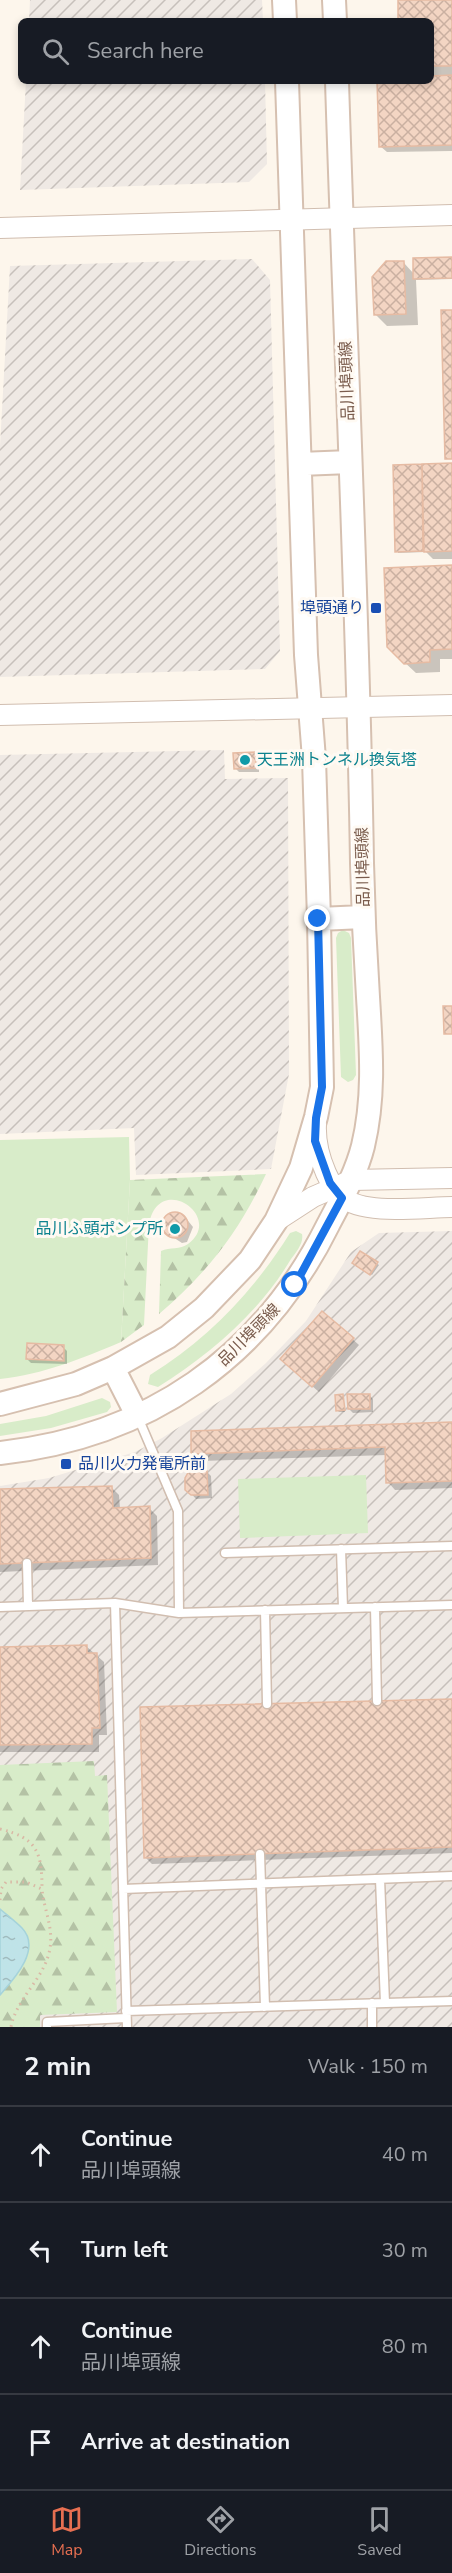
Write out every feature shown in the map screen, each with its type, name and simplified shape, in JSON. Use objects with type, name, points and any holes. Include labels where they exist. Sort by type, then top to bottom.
[{"type":"main road","points":[[284,0],[285,18]]},
{"type":"main road","points":[[334,0],[335,18]]},
{"type":"main road","points":[[0,1404],[76,1384],[113,1368],[168,1337],[204,1308],[250,1260],[276,1221],[301,1168],[316,1118],[322,1087],[318,919],[306,655],[287,84]]},
{"type":"main road","name":"品川埠頭線","points":[[0,1453],[47,1446],[89,1434],[137,1415],[178,1395],[214,1371],[271,1316],[295,1285],[363,1148],[373,1088],[363,917],[337,84]]},
{"type":"main road","points":[[300,464],[350,462]]},
{"type":"main road","points":[[318,919],[363,917]]},
{"type":"main road","points":[[113,1368],[137,1415]]},
{"type":"street","points":[[0,228],[452,215]]},
{"type":"street","points":[[0,715],[452,705]]},
{"type":"street","points":[[316,1118],[315,1141],[320,1161],[343,1188],[368,1207],[452,1207]]},
{"type":"street","points":[[276,1221],[313,1197],[343,1188],[452,1178]]},
{"type":"lane","points":[[137,1415],[178,1511],[179,1613]]},
{"type":"lane","points":[[225,1553],[452,1546]]},
{"type":"lane","points":[[341,1550],[343,1608]]},
{"type":"lane","points":[[27,1563],[28,1606]]},
{"type":"lane","points":[[115,1603],[126,2019]]},
{"type":"lane","points":[[0,1606],[115,1603],[179,1613],[452,1605]]},
{"type":"lane","points":[[375,1607],[377,1701]]},
{"type":"lane","points":[[265,1610],[267,1704]]},
{"type":"lane","points":[[260,1854],[265,2007]]},
{"type":"lane","points":[[123,1889],[452,1876]]},
{"type":"lane","points":[[380,1879],[385,2003]]},
{"type":"lane","points":[[47,2027],[47,2022],[126,2019],[265,2007],[452,2001]]},
{"type":"lane","points":[[372,2003],[372,2027]]},
{"type":"path","points":[[0,1829],[26,1838],[35,1846],[40,1858],[44,1910],[49,1920],[49,1952],[40,1975],[16,2010],[11,2027]]},
{"type":"path","points":[[0,1900],[6,1882],[26,1882],[42,1888]]},
{"type":"shaded area","points":[[30,0],[262,0],[263,18],[29,18]]},
{"type":"shaded area","points":[[26,84],[265,84],[267,164],[249,182],[20,190]]},
{"type":"shaded area","points":[[252,259],[270,280],[280,651],[265,669],[0,677],[0,446],[10,266]]},
{"type":"shaded area","points":[[224,750],[225,779],[288,778],[289,1074],[271,1169],[136,1175],[134,1128],[0,1134],[0,755]]},
{"type":"shaded area","points":[[452,1231],[452,2027],[0,2027],[0,1486],[49,1478],[135,1452],[162,1438],[231,1394],[266,1363],[306,1321],[351,1252],[379,1233]]},
{"type":"green space","points":[[343,930],[349,933],[351,938],[356,1075],[348,1082],[341,1077],[336,938]]},
{"type":"green space","points":[[129,1137],[130,1180],[121,1342],[47,1370],[0,1379],[0,1140]]},
{"type":"green space","points":[[266,1174],[233,1233],[207,1267],[159,1314],[161,1251],[188,1244],[197,1233],[199,1222],[195,1212],[186,1204],[175,1200],[165,1201],[155,1209],[149,1224],[144,1325],[121,1342],[130,1180]]},
{"type":"green space","points":[[296,1231],[302,1234],[299,1247],[278,1279],[249,1315],[196,1361],[158,1387],[148,1384],[150,1375],[192,1346],[228,1312],[261,1275],[290,1233]]},
{"type":"green space","points":[[102,1398],[110,1402],[111,1407],[107,1412],[51,1428],[0,1436],[0,1424],[46,1416]]},
{"type":"green space","points":[[366,1475],[368,1533],[240,1538],[238,1479]]},
{"type":"green space","points":[[94,1761],[95,1776],[107,1775],[117,2012],[40,2015],[40,2027],[0,2027],[0,1765]]},
{"type":"water","points":[[0,1909],[22,1928],[29,1945],[24,1963],[0,1995]]},
{"type":"building","points":[[398,0],[452,0],[452,66],[434,66],[434,18],[398,18]]},
{"type":"building","points":[[452,75],[452,145],[379,147],[377,84],[434,84],[434,76]]},
{"type":"building","points":[[452,257],[452,278],[413,279],[413,258]]},
{"type":"building","points":[[386,261],[404,261],[406,314],[374,315],[372,277]]},
{"type":"building","points":[[441,310],[452,310],[452,459],[445,459]]},
{"type":"building","points":[[452,463],[452,551],[424,552],[422,464]]},
{"type":"building","points":[[422,464],[423,551],[395,552],[393,465]]},
{"type":"building","points":[[452,565],[452,649],[430,650],[430,662],[404,664],[387,647],[384,568]]},
{"type":"building","name":"天王洲トンネル換気塔","points":[[256,752],[256,768],[234,769],[233,753]]},
{"type":"building","points":[[443,1006],[452,1006],[452,1034],[444,1034]]},
{"type":"building","name":"品川ふ頭ポンプ所","points":[[175,1212],[184,1216],[188,1225],[184,1234],[175,1238],[166,1234],[162,1225],[166,1216]]},
{"type":"building","points":[[360,1251],[378,1262],[370,1275],[352,1263]]},
{"type":"building","points":[[322,1311],[354,1338],[312,1387],[280,1359]]},
{"type":"building","points":[[27,1343],[64,1345],[64,1361],[26,1359]]},
{"type":"building","points":[[343,1394],[345,1410],[336,1411],[335,1395]]},
{"type":"building","points":[[347,1394],[370,1394],[370,1409],[348,1409]]},
{"type":"building","points":[[452,1422],[452,1481],[386,1483],[385,1447],[191,1454],[191,1431]]},
{"type":"building","points":[[189,1471],[207,1471],[208,1495],[191,1495],[185,1490],[185,1478]]},
{"type":"building","points":[[112,1486],[113,1508],[150,1506],[151,1558],[0,1564],[0,1489]]},
{"type":"building","points":[[87,1645],[87,1653],[97,1653],[100,1728],[92,1728],[92,1744],[0,1745],[0,1647]]},
{"type":"building","points":[[452,1699],[452,1847],[144,1858],[140,1707]]},
{"type":"place","name":"埠頭通り","points":[[376,608]]},
{"type":"place","name":"天王洲トンネル換気塔","points":[[245,760]]},
{"type":"place","name":"品川ふ頭ポンプ所","points":[[175,1229]]},
{"type":"place","name":"品川火力発電所前","points":[[66,1464]]},
{"type":"route","points":[[295,1285],[342,1198],[330,1183],[320,1161],[315,1141],[316,1118],[322,1087],[318,919]]}]
